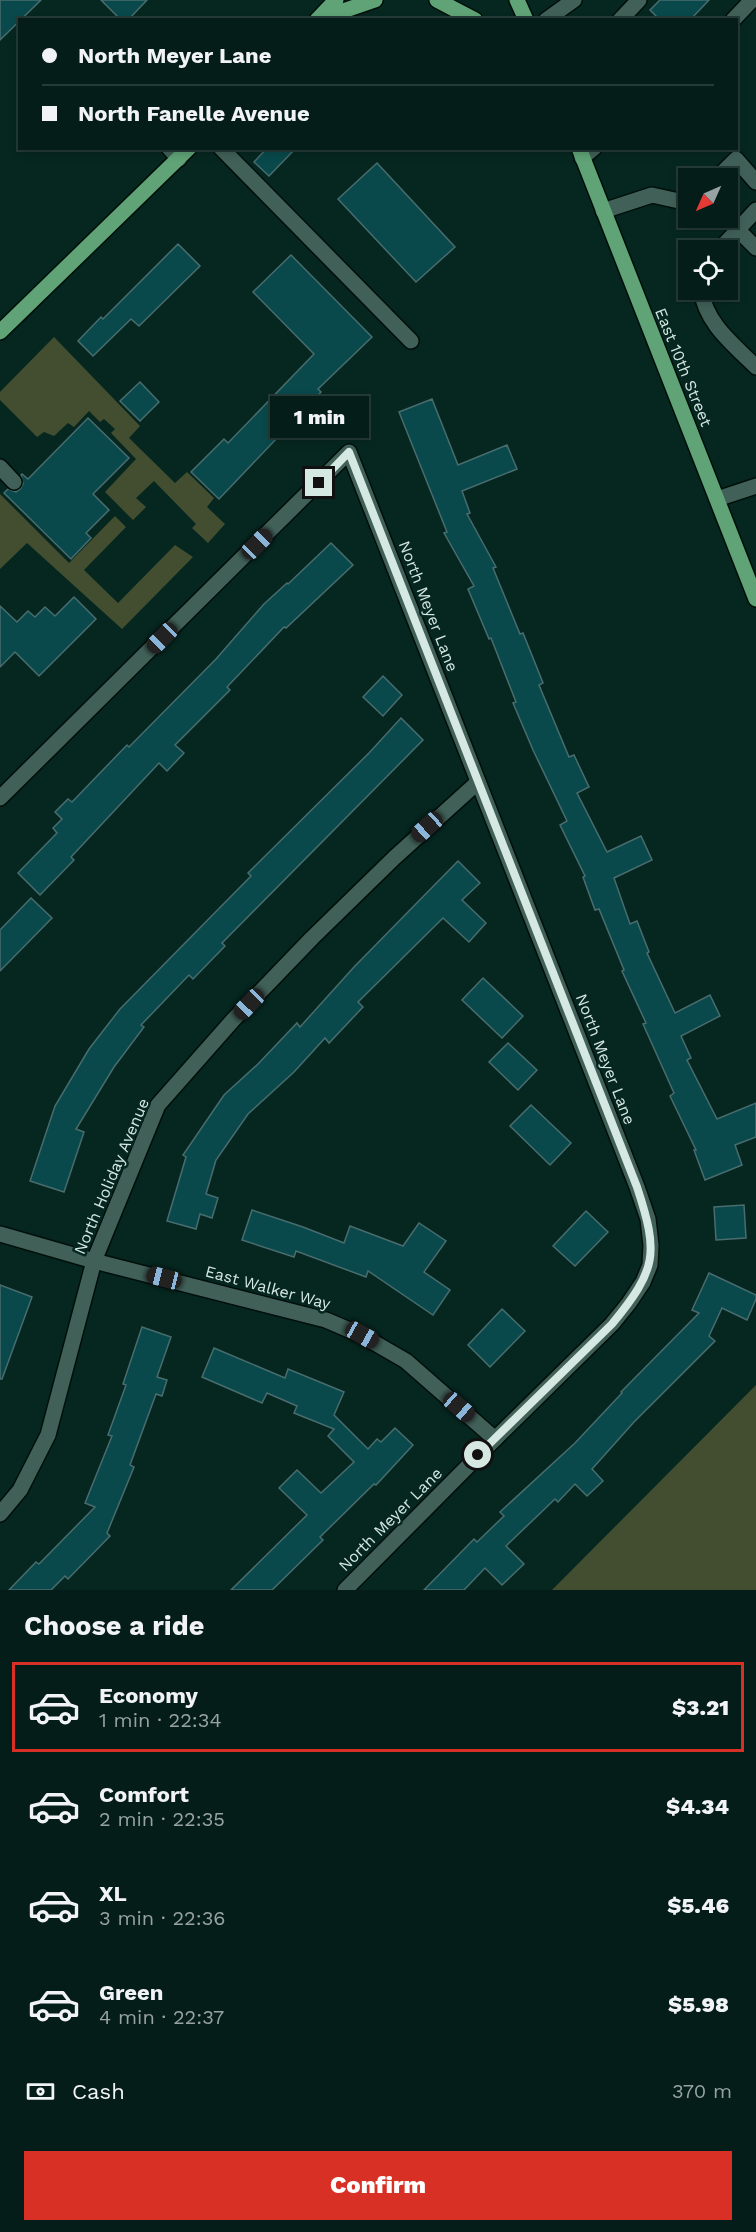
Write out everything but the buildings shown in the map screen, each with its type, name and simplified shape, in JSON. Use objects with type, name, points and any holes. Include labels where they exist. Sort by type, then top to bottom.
[{"type":"main road","points":[[319,18],[336,0]]},
{"type":"main road","points":[[330,18],[375,0]]},
{"type":"main road","points":[[437,0],[471,18]]},
{"type":"main road","points":[[517,0],[525,18]]},
{"type":"main road","points":[[2,325],[179,152]]},
{"type":"main road","name":"East 10th Street","points":[[585,152],[603,211],[756,599]]},
{"type":"street","points":[[549,18],[574,0]]},
{"type":"street","points":[[622,18],[639,0]]},
{"type":"street","points":[[735,18],[752,0]]},
{"type":"street","points":[[223,150],[411,341]]},
{"type":"street","points":[[727,168],[736,159],[756,182]]},
{"type":"street","points":[[603,211],[651,195],[678,201]]},
{"type":"street","points":[[728,240],[756,210]]},
{"type":"street","points":[[738,230],[756,248]]},
{"type":"street","points":[[703,300],[718,329],[756,366]]},
{"type":"street","name":"North Meyer Lane","points":[[0,798],[349,452],[637,1187],[648,1219],[651,1245],[650,1265],[642,1282],[618,1317],[345,1590]]},
{"type":"street","points":[[0,467],[15,482]]},
{"type":"street","points":[[717,499],[756,486]]},
{"type":"street","name":"North Holiday Avenue","points":[[0,1514],[20,1490],[48,1435],[94,1261],[158,1105],[233,1020],[312,938],[394,858],[478,782]]},
{"type":"street","name":"East Walker Way","points":[[0,1234],[94,1261],[326,1320],[362,1335],[406,1361],[495,1439]]},
{"type":"green space","points":[[54,337],[140,426],[129,438],[175,483],[187,472],[214,498],[207,507],[225,524],[208,543],[192,528],[196,524],[154,481],[136,498],[146,507],[133,520],[105,492],[136,459],[111,433],[115,429],[104,419],[100,422],[89,411],[74,427],[68,423],[54,436],[44,432],[37,437],[0,400],[0,392]]},
{"type":"green space","points":[[0,494],[69,563],[115,516],[126,527],[84,570],[118,603],[175,545],[193,557],[122,629],[27,543],[0,569]]},
{"type":"green space","points":[[756,1385],[756,1590],[552,1590]]},
{"type":"route","points":[[319,483],[349,452],[648,1219],[651,1245],[650,1265],[629,1303],[612,1324],[478,1455]]}]
